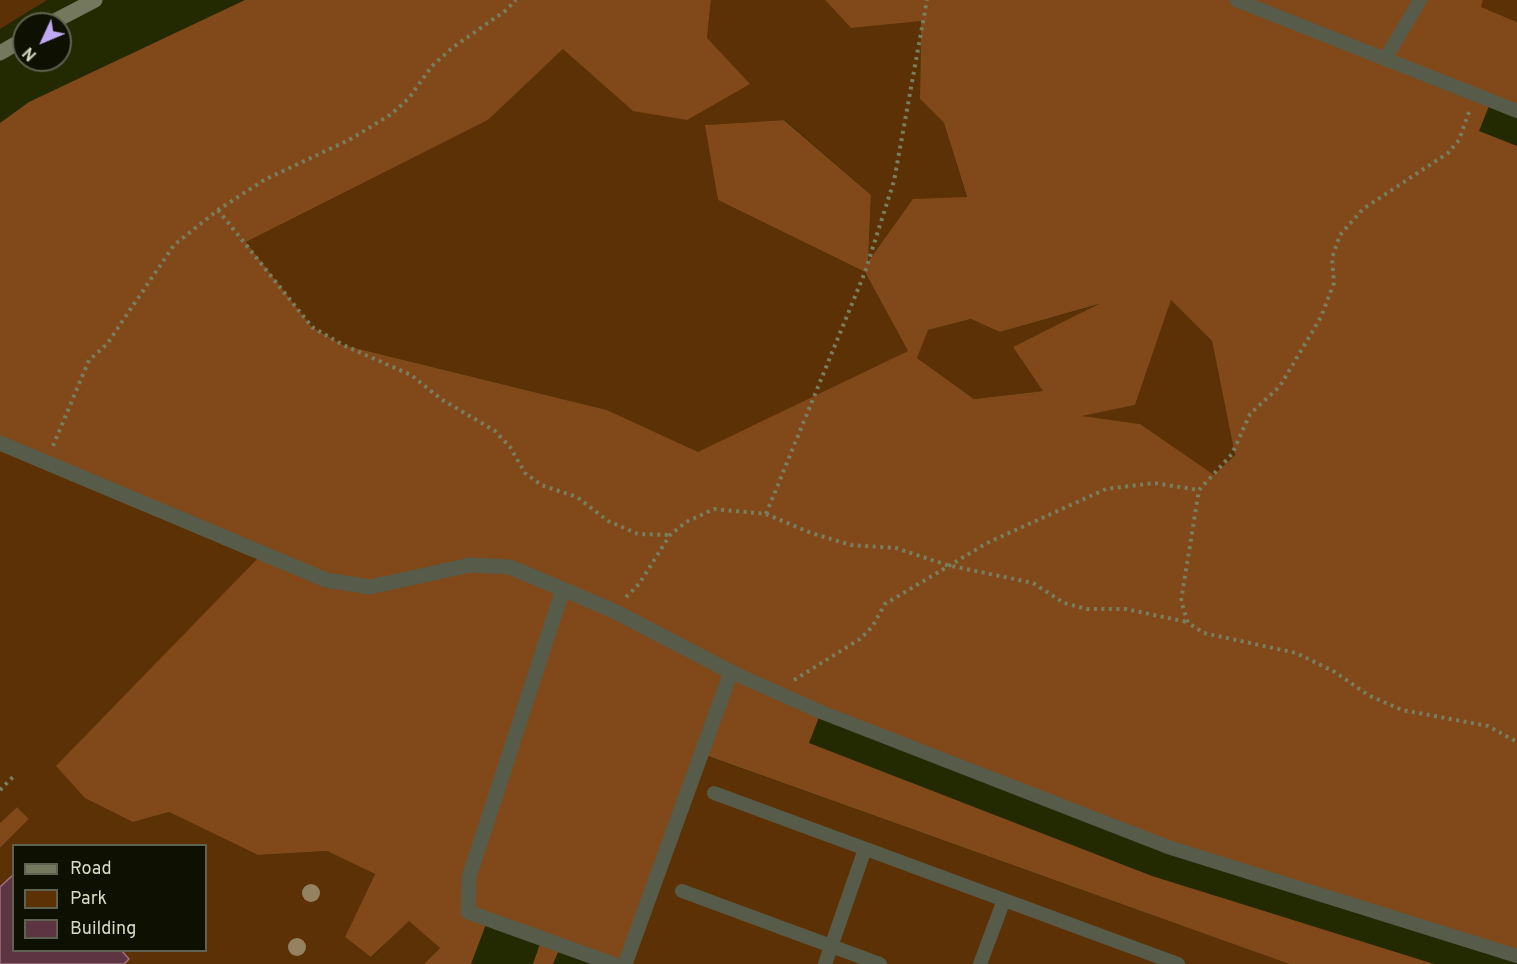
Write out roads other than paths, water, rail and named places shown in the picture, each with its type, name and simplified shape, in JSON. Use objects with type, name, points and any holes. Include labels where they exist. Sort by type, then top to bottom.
[{"type":"main road","points":[[72,12],[95,0]]},
{"type":"street","points":[[0,443],[45,464],[326,580],[370,587],[470,565],[510,567],[614,611],[731,672],[625,964]]},
{"type":"street","points":[[563,589],[469,876],[468,912],[614,964]]},
{"type":"lane","points":[[1236,0],[1517,111]]},
{"type":"lane","points":[[1385,59],[1420,0]]},
{"type":"lane","points":[[731,672],[775,692],[1168,847],[1517,956]]},
{"type":"lane","points":[[714,793],[1178,964]]},
{"type":"lane","points":[[825,964],[865,849]]},
{"type":"lane","points":[[682,891],[880,964]]},
{"type":"lane","points":[[980,964],[1004,900]]},
{"type":"lane","points":[[1136,964],[1141,950]]}]
